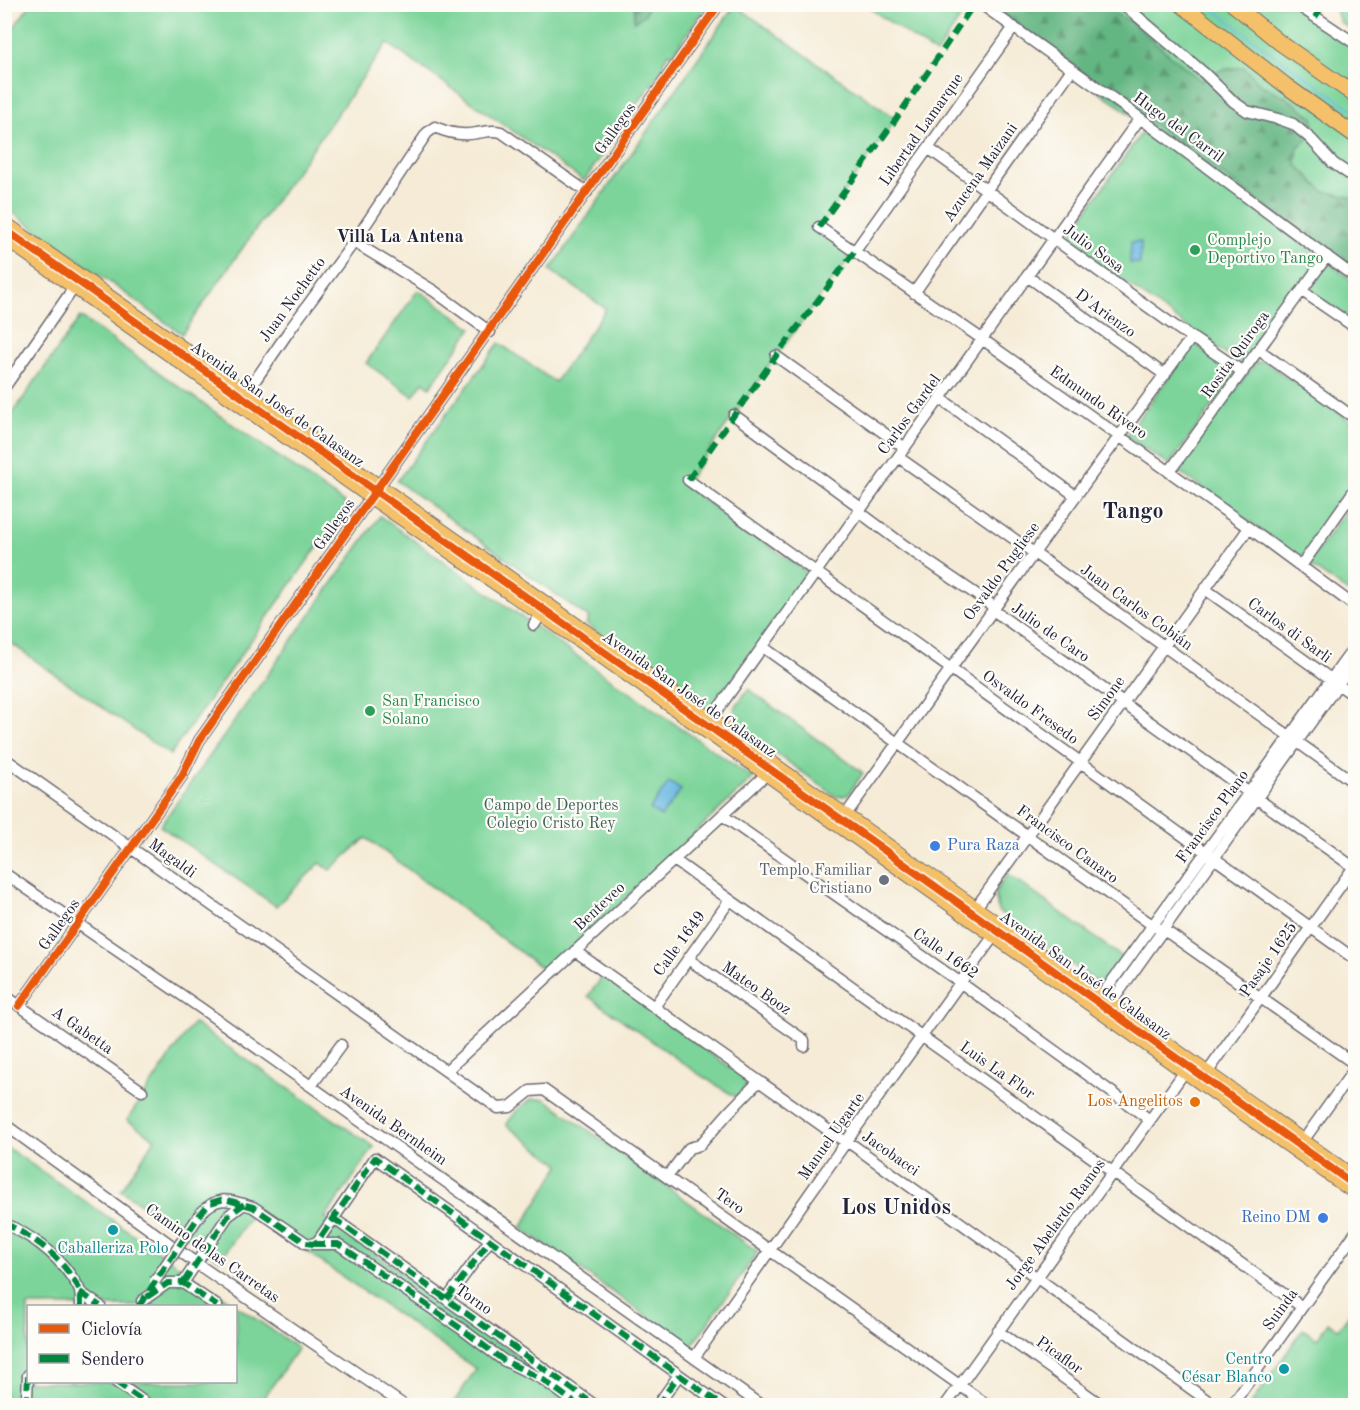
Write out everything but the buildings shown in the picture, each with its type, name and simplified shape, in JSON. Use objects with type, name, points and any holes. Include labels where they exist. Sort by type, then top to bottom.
[{"type":"highway","points":[[1181,4],[1285,85],[1356,136]]},
{"type":"highway","points":[[1233,4],[1279,42],[1356,96]]},
{"type":"main road","name":"Avenida San José de Calasanz","points":[[4,223],[78,282],[1102,1005],[1356,1193]]},
{"type":"main road","name":"Avenida San José de Calasanz","points":[[4,237],[78,282]]},
{"type":"main road","name":"Avenida San José de Calasanz","points":[[375,491],[537,620],[707,724]]},
{"type":"main road","name":"Avenida San José de Calasanz","points":[[1188,1067],[1207,1073],[1356,1179]]},
{"type":"street","name":"Gallegos","points":[[20,1006],[182,776],[199,741],[719,4]]},
{"type":"street","name":"Hugo del Carril","points":[[981,4],[1356,278]]},
{"type":"street","points":[[1123,4],[1204,73],[1234,102],[1247,111],[1293,124],[1311,139],[1333,163],[1356,179]]},
{"type":"street","points":[[1296,4],[1356,44]]},
{"type":"street","name":"Libertad Lamarque","points":[[855,250],[1014,27]]},
{"type":"street","name":"Azucena Maizani","points":[[914,293],[1072,69]]},
{"type":"street","name":"Carlos Gardel","points":[[707,724],[1140,118]]},
{"type":"street","name":"Juan Nochetto","points":[[243,398],[354,242],[424,138],[435,127],[457,134],[492,130],[501,132],[587,192]]},
{"type":"street","name":"Julio Sosa","points":[[927,148],[1243,372]]},
{"type":"street","name":"Edmundo Rivero","points":[[819,227],[982,339],[1356,606]]},
{"type":"street","points":[[354,242],[434,291],[489,332]]},
{"type":"street","name":"Rosita Quiroga","points":[[1170,472],[1328,256]]},
{"type":"street","name":"D'Arienzo","points":[[1027,276],[1164,375]]},
{"type":"street","points":[[4,388],[78,282]]},
{"type":"street","points":[[1302,291],[1356,328]]},
{"type":"street","name":"Osvaldo Pugliese","points":[[842,820],[1192,337]]},
{"type":"street","points":[[1259,350],[1356,419]]},
{"type":"street","name":"Juan Carlos Cobián","points":[[776,356],[1034,553],[1356,784]]},
{"type":"street","points":[[940,398],[1076,496]]},
{"type":"street","name":"Julio de Caro","points":[[734,415],[857,505],[862,514],[905,546],[989,603],[997,613],[1355,867]]},
{"type":"street","name":"Osvaldo Fresedo","points":[[688,480],[1356,960]]},
{"type":"street","points":[[1300,566],[1356,488]]},
{"type":"street","name":"Simone","points":[[972,913],[1249,528]]},
{"type":"street","name":"Carlos di Sarli","points":[[1205,589],[1356,697]]},
{"type":"street","name":"Francisco Plano","points":[[1102,1005],[1334,682],[1356,645]]},
{"type":"street","name":"Francisco Canaro","points":[[763,647],[1356,1066]]},
{"type":"street","name":"Francisco Plano","points":[[1334,682],[1356,659]]},
{"type":"street","name":"Magaldi","points":[[4,758],[446,1071]]},
{"type":"street","name":"Benteveo","points":[[446,1071],[771,770]]},
{"type":"street","name":"Calle 1662","points":[[722,815],[961,983],[1150,1120]]},
{"type":"street","name":"Luis La Flor","points":[[674,860],[1302,1307]]},
{"type":"street","name":"Pasaje 1625","points":[[1207,1073],[1355,867]]},
{"type":"street","name":"Avenida Bernheim","points":[[4,873],[311,1086],[762,1406]]},
{"type":"street","name":"Calle 1649","points":[[654,1006],[730,900]]},
{"type":"street","name":"Manuel Ugarte","points":[[694,1358],[998,931]]},
{"type":"street","name":"Jacobacci","points":[[575,951],[1215,1406]]},
{"type":"street","name":"Mateo Booz","points":[[688,959],[804,1040],[804,1046]]},
{"type":"street","name":"A Gabetta","points":[[4,995],[142,1091]]},
{"type":"street","points":[[311,1086],[341,1045]]},
{"type":"street","points":[[1303,1141],[1356,1066]]},
{"type":"street","name":"Jorge Abelardo Ramos","points":[[945,1406],[1188,1067]]},
{"type":"street","name":"Tero","points":[[446,1071],[498,1108],[510,1107],[530,1091],[544,1090],[989,1406]]},
{"type":"street","points":[[667,1177],[689,1148],[700,1144],[759,1081]]},
{"type":"street","name":"Camino de las Carretas","points":[[4,1124],[196,1263],[405,1406]]},
{"type":"street","points":[[313,1244],[318,1241],[375,1158],[723,1406]]},
{"type":"street","points":[[141,1304],[201,1213],[210,1203],[224,1199],[254,1207],[306,1243],[338,1244],[503,1360],[542,1379],[579,1406]]},
{"type":"street","points":[[183,1283],[228,1216],[244,1204]]},
{"type":"street","name":"Torno","points":[[333,1218],[596,1406]]},
{"type":"street","points":[[4,1223],[26,1233],[62,1263],[77,1285],[81,1305]]},
{"type":"street","name":"Suinda","points":[[1234,1401],[1356,1232]]},
{"type":"street","points":[[447,1299],[490,1240]]},
{"type":"street","points":[[154,1287],[168,1283],[183,1283],[216,1305]]},
{"type":"street","points":[[80,1292],[99,1305]]},
{"type":"street","name":"Picaflor","points":[[998,1331],[1103,1406]]},
{"type":"street","points":[[657,1406],[679,1375]]},
{"type":"street","points":[[25,1406],[28,1383]]},
{"type":"street","points":[[117,1383],[150,1406]]},
{"type":"green space","points":[[634,4],[648,5],[645,14],[634,22]]},
{"type":"green space","points":[[969,4],[936,54],[865,5]]},
{"type":"green space","points":[[1340,4],[1355,5],[1355,32],[1340,22],[1336,10]]},
{"type":"green space","points":[[30,5],[707,5],[672,55],[669,53],[663,62],[664,66],[584,181],[387,43],[182,334],[5,207],[5,39]]},
{"type":"green space","points":[[735,5],[896,119],[820,227],[855,251],[776,356],[684,486],[808,573],[716,704],[708,709],[703,708],[586,624],[589,618],[397,481],[499,343],[555,382],[606,309],[550,270]]},
{"type":"green space","points":[[981,5],[1296,5],[1355,44],[1355,278]]},
{"type":"green space","points":[[991,5],[1100,5],[1131,22],[1201,81],[1221,70],[1244,67],[1261,85],[1286,97],[1313,117],[1315,134],[1298,147],[1296,164],[1323,191],[1355,198],[1355,272]]},
{"type":"green space","name":"Complejo Deportivo Tango","points":[[1144,129],[1319,256],[1319,261],[1244,364],[1239,364],[1070,243],[1072,232]]},
{"type":"green space","points":[[1328,265],[1333,265],[1355,283],[1355,325],[1311,293],[1310,289]]},
{"type":"green space","points":[[418,290],[472,328],[430,387],[423,382],[413,396],[366,363]]},
{"type":"green space","points":[[80,317],[347,505],[170,755],[5,639],[5,424]]},
{"type":"green space","points":[[1192,345],[1197,345],[1237,373],[1168,464],[1127,437],[1127,434]]},
{"type":"green space","points":[[1264,361],[1355,424],[1355,484],[1301,559],[1178,471],[1177,468],[1255,363]]},
{"type":"green space","points":[[1355,497],[1355,597],[1308,564]]},
{"type":"green space","name":"Campo de Deportes Colegio Cristo Rey","points":[[380,516],[753,778],[547,972],[366,838],[330,870],[320,863],[276,906],[160,826]]},
{"type":"green space","points":[[748,689],[863,773],[848,795],[837,797],[738,726],[734,709]]},
{"type":"green space","points":[[1008,874],[1123,958],[1106,982],[1097,982],[998,911],[995,892]]},
{"type":"green space","points":[[603,976],[749,1081],[737,1098],[697,1073],[588,996]]},
{"type":"green space","points":[[193,1023],[374,1147],[325,1218],[588,1405],[452,1405],[476,1369],[252,1214],[220,1260],[121,1190],[155,1139],[127,1120]]},
{"type":"green space","points":[[532,1099],[545,1099],[758,1252],[691,1347],[521,1228],[560,1165],[506,1125],[518,1109]]},
{"type":"green space","points":[[5,1146],[236,1305],[27,1305],[27,1383],[237,1383],[237,1306],[298,1348],[259,1405],[5,1405]]},
{"type":"green space","points":[[1350,1313],[1355,1317],[1355,1405],[1250,1405],[1303,1329],[1317,1339],[1328,1322],[1338,1329]]},
{"type":"water","points":[[1131,242],[1141,242],[1140,264],[1130,263]]},
{"type":"water","points":[[669,782],[681,790],[661,817],[650,809]]},
{"type":"waterway","points":[[1207,4],[1270,52],[1356,112]]},
{"type":"marked path","points":[[819,227],[974,4]]},
{"type":"marked path","points":[[1315,17],[1324,4]]},
{"type":"marked path","points":[[688,480],[776,356],[855,251]]},
{"type":"marked path","points":[[140,1305],[210,1203],[224,1199],[253,1207],[306,1243],[313,1244],[318,1241],[375,1158],[723,1406]]},
{"type":"marked path","points":[[183,1283],[228,1216],[244,1204]]},
{"type":"marked path","points":[[333,1218],[596,1406]]},
{"type":"marked path","points":[[4,1223],[33,1239],[57,1259],[79,1288],[81,1305]]},
{"type":"marked path","points":[[447,1299],[490,1240]]},
{"type":"marked path","points":[[313,1244],[338,1244],[503,1360],[542,1379],[579,1406]]},
{"type":"marked path","points":[[147,1297],[168,1283],[183,1283],[216,1305]]},
{"type":"marked path","points":[[80,1292],[99,1305]]},
{"type":"marked path","points":[[657,1406],[679,1375]]},
{"type":"marked path","points":[[25,1406],[28,1383]]},
{"type":"marked path","points":[[117,1383],[150,1406]]},
{"type":"cycle path","points":[[19,1006],[182,776],[199,741],[719,4]]},
{"type":"cycle path","points":[[4,229],[1356,1186]]},
{"type":"place","name":"Complejo Deportivo Tango","points":[[1195,250]]},
{"type":"place","name":"San Francisco Solano","points":[[370,711]]},
{"type":"place","name":"Pura Raza","points":[[935,846]]},
{"type":"place","name":"Templo Familiar Cristiano","points":[[884,880]]},
{"type":"place","name":"Los Angelitos","points":[[1195,1102]]},
{"type":"place","name":"Reino DM","points":[[1323,1218]]},
{"type":"place","name":"Caballeriza Polo","points":[[113,1230]]},
{"type":"place","name":"Centro César Blanco","points":[[1284,1369]]},
{"type":"district","name":"Villa La Antena","points":[[400,237]]},
{"type":"district","name":"Tango","points":[[1133,512]]},
{"type":"district","name":"Los Unidos","points":[[896,1208]]}]
